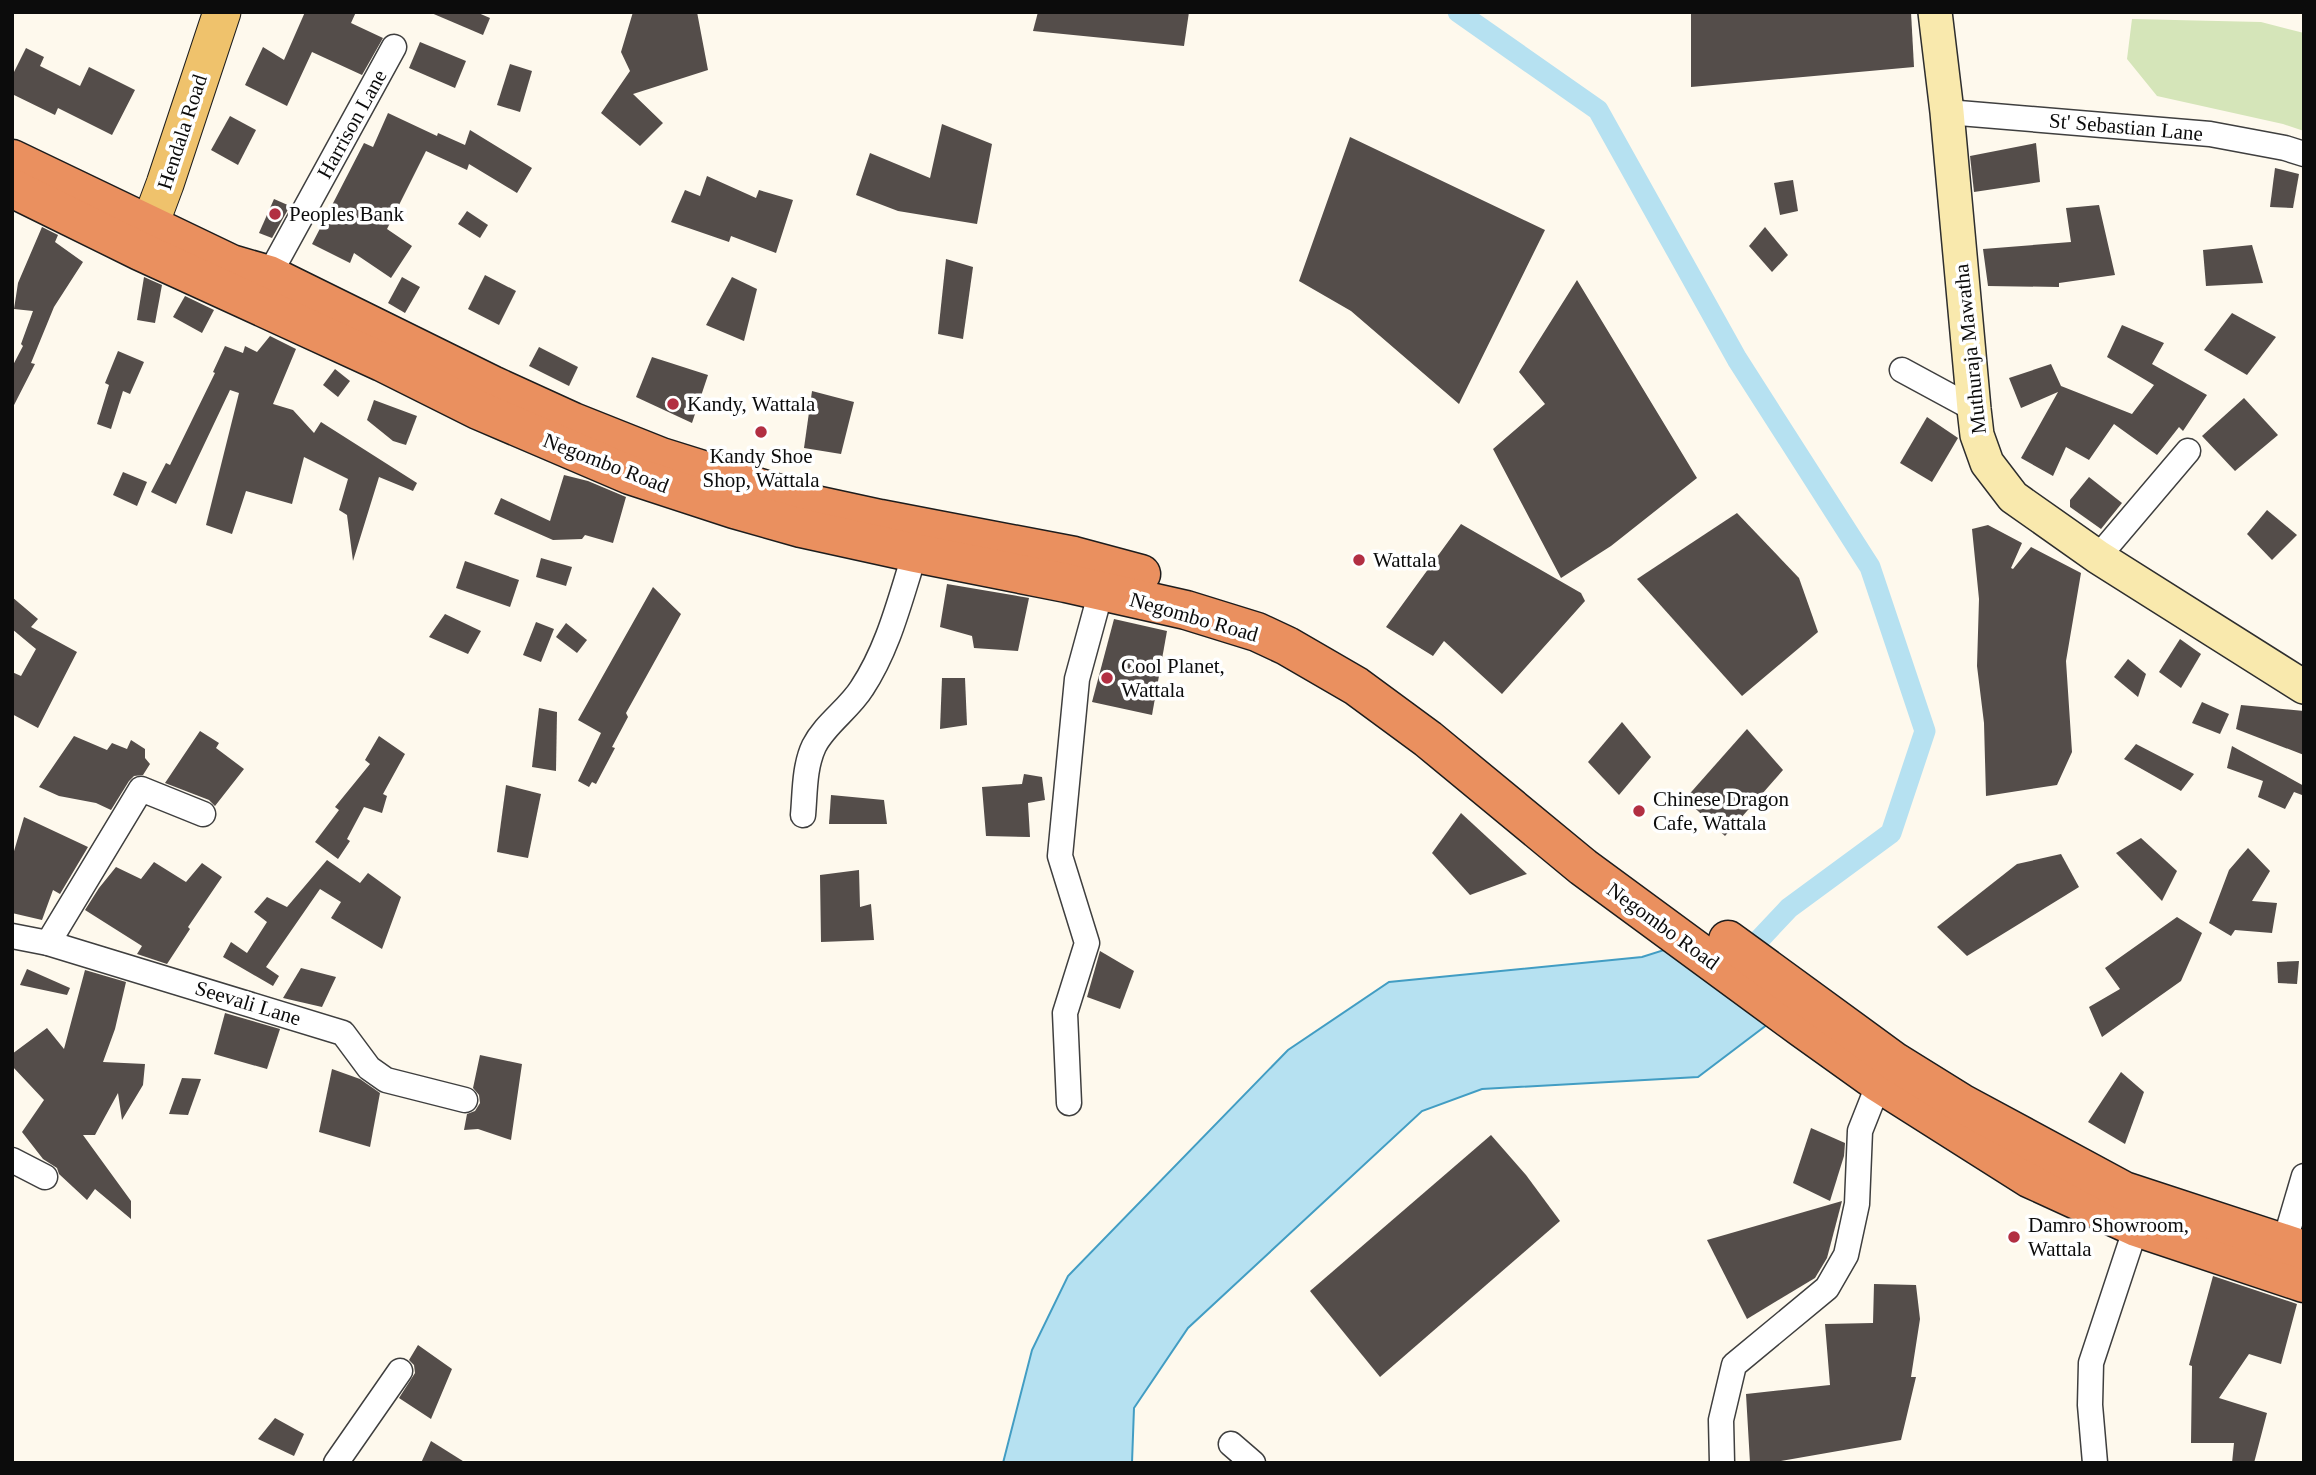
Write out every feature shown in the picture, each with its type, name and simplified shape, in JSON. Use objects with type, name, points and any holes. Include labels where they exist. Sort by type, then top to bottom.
[{"type":"highway","name":"Negombo Road","points":[[12,159],[145,238],[382,362],[478,410],[630,475],[801,528],[915,553],[1212,592],[1290,620],[1365,661],[1436,714],[1593,843],[1687,926],[1811,1017],[1879,1083],[2029,1178],[2136,1227],[2304,1283]]},
{"type":"highway","name":"Negombo Road","points":[[12,188],[145,238],[269,275],[492,385],[573,422],[661,457],[811,504],[1074,556],[1104,578]]},
{"type":"highway","name":"Negombo Road","points":[[1811,1017],[1895,1062],[1961,1103],[2124,1191],[2294,1247]]},
{"type":"main road","name":"Hendala Road","points":[[145,238],[222,12]]},
{"type":"street","name":"Muthuraja Mawatha","points":[[1935,12],[1947,112],[1974,408],[1978,435],[1987,463],[2013,497],[2098,557],[2304,687]]},
{"type":"street","name":"Harrison Lane","points":[[269,275],[394,47]]},
{"type":"street","name":"St' Sebastian Lane","points":[[1947,112],[2210,134],[2304,154]]},
{"type":"street","points":[[1902,370],[1974,408]]},
{"type":"street","points":[[2098,557],[2188,451]]},
{"type":"street","points":[[803,816],[807,774],[814,747],[822,734],[862,689],[882,652],[894,624],[915,553]]},
{"type":"street","points":[[1069,1103],[1065,1013],[1087,943],[1060,856],[1077,679],[1104,578]]},
{"type":"street","points":[[48,943],[141,789],[203,814]]},
{"type":"street","name":"Seevali Lane","points":[[12,936],[48,943],[343,1033],[369,1068],[386,1080],[465,1100]]},
{"type":"street","points":[[1722,1463],[1721,1420],[1734,1365],[1828,1287],[1846,1255],[1857,1204],[1860,1131],[1879,1083]]},
{"type":"street","points":[[12,1160],[45,1177]]},
{"type":"street","points":[[2294,1247],[2304,1176]]},
{"type":"street","points":[[2095,1463],[2090,1405],[2091,1363],[2136,1227]]},
{"type":"street","points":[[337,1463],[400,1371]]},
{"type":"street","points":[[1231,1444],[1253,1463]]},
{"type":"green space","points":[[2132,19],[2261,22],[2304,33],[2304,131],[2157,96],[2127,59]]},
{"type":"water","points":[[1667,949],[1768,1024],[1698,1077],[1482,1089],[1422,1111],[1188,1328],[1134,1408],[1132,1463],[1003,1463],[1032,1350],[1068,1276],[1288,1050],[1389,982],[1642,957]]},
{"type":"building","points":[[305,12],[356,12],[351,23],[383,38],[362,75],[312,52],[287,106],[245,85],[263,47],[284,60]]},
{"type":"building","points":[[429,12],[476,12],[490,18],[483,35]]},
{"type":"building","points":[[633,12],[697,12],[708,70],[633,94],[663,123],[640,146],[601,113],[630,71],[621,52]]},
{"type":"building","points":[[1038,12],[1189,12],[1184,46],[1033,31]]},
{"type":"building","points":[[1691,12],[1911,12],[1914,67],[1691,87]]},
{"type":"building","points":[[420,42],[466,61],[455,88],[409,68]]},
{"type":"building","points":[[26,48],[44,57],[40,66],[80,86],[89,67],[135,90],[112,135],[58,108],[55,115],[12,94],[12,76]]},
{"type":"building","points":[[510,64],[532,71],[520,112],[497,105]]},
{"type":"building","points":[[388,113],[437,136],[438,133],[465,145],[470,130],[532,168],[517,193],[469,164],[467,170],[426,151],[387,229],[412,246],[391,278],[354,253],[350,263],[312,244],[364,143],[373,147]]},
{"type":"building","points":[[230,116],[256,130],[238,165],[211,150]]},
{"type":"building","points":[[942,124],[992,144],[977,224],[898,211],[856,195],[870,153],[930,178]]},
{"type":"building","points":[[1350,137],[1545,230],[1459,404],[1351,311],[1299,281]]},
{"type":"building","points":[[2036,143],[2040,182],[1974,192],[1970,156]]},
{"type":"building","points":[[2275,168],[2299,174],[2293,208],[2270,207]]},
{"type":"building","points":[[707,176],[756,198],[759,190],[793,200],[776,253],[731,236],[729,242],[671,222],[685,190],[700,196]]},
{"type":"building","points":[[1793,180],[1798,211],[1780,215],[1774,183]]},
{"type":"building","points":[[274,199],[290,206],[272,238],[259,233]]},
{"type":"building","points":[[2099,205],[2115,275],[2059,283],[2059,287],[1988,286],[1983,249],[2071,242],[2066,208]]},
{"type":"building","points":[[467,211],[488,225],[480,238],[458,224]]},
{"type":"building","points":[[42,227],[58,235],[55,242],[83,262],[54,307],[31,363],[35,364],[12,409],[12,367],[23,346],[21,344],[33,311],[14,309],[18,283]]},
{"type":"building","points":[[1765,227],[1788,255],[1772,272],[1749,246]]},
{"type":"building","points":[[2252,245],[2263,283],[2206,286],[2203,250]]},
{"type":"building","points":[[946,259],[973,267],[963,339],[938,334]]},
{"type":"building","points":[[485,275],[516,291],[499,325],[468,309]]},
{"type":"building","points":[[144,277],[162,285],[155,323],[137,320]]},
{"type":"building","points":[[402,277],[420,287],[405,313],[388,303]]},
{"type":"building","points":[[732,277],[757,289],[744,341],[706,325]]},
{"type":"building","points":[[1577,280],[1697,478],[1611,546],[1561,578],[1493,449],[1545,404],[1519,372]]},
{"type":"building","points":[[185,296],[214,310],[202,333],[173,317]]},
{"type":"building","points":[[2232,313],[2276,337],[2247,375],[2204,350]]},
{"type":"building","points":[[2122,325],[2164,343],[2152,364],[2207,395],[2183,431],[2179,427],[2157,455],[2114,424],[2089,460],[2066,447],[2053,476],[2021,458],[2058,392],[2021,408],[2009,378],[2051,364],[2061,386],[2132,414],[2154,385],[2107,357]]},
{"type":"building","points":[[270,336],[296,349],[273,404],[293,410],[314,433],[321,422],[417,483],[413,491],[379,477],[353,561],[347,515],[339,510],[348,479],[304,457],[292,504],[246,491],[232,534],[206,525],[239,393],[230,390],[176,504],[151,492],[166,463],[170,465],[215,373],[213,372],[225,346],[243,353],[245,346],[257,352]]},
{"type":"building","points":[[539,347],[578,367],[569,386],[529,366]]},
{"type":"building","points":[[118,351],[144,362],[130,394],[123,391],[111,429],[97,424],[109,385],[105,383]]},
{"type":"building","points":[[652,357],[708,375],[692,423],[636,397]]},
{"type":"building","points":[[335,369],[350,381],[338,397],[323,385]]},
{"type":"building","points":[[812,391],[854,402],[841,454],[804,448]]},
{"type":"building","points":[[2244,398],[2278,435],[2235,471],[2202,436]]},
{"type":"building","points":[[374,400],[417,416],[406,445],[393,441],[367,420]]},
{"type":"building","points":[[1927,417],[1958,438],[1932,482],[1900,463]]},
{"type":"building","points":[[123,472],[147,482],[137,506],[113,495]]},
{"type":"building","points":[[564,475],[588,481],[626,497],[613,543],[585,535],[582,539],[553,540],[494,514],[501,498],[550,521]]},
{"type":"building","points":[[2089,477],[2122,503],[2101,529],[2070,507],[2070,500]]},
{"type":"building","points":[[2267,510],[2297,535],[2272,560],[2247,534]]},
{"type":"building","points":[[1737,513],[1799,578],[1818,632],[1742,696],[1637,579]]},
{"type":"building","points":[[1461,524],[1581,593],[1585,601],[1502,694],[1444,641],[1433,656],[1386,627]]},
{"type":"building","points":[[1988,525],[2022,543],[2011,568],[2013,569],[2031,547],[2081,573],[2066,661],[2072,752],[2057,785],[1986,796],[1984,723],[1977,666],[1979,599],[1972,529]]},
{"type":"building","points":[[541,558],[572,567],[566,586],[536,577]]},
{"type":"building","points":[[465,561],[519,580],[510,607],[456,588]]},
{"type":"building","points":[[947,584],[1029,598],[1018,651],[974,648],[972,636],[940,627]]},
{"type":"building","points":[[653,587],[681,614],[626,713],[628,717],[612,747],[615,748],[596,784],[592,782],[589,787],[578,781],[601,733],[578,720]]},
{"type":"building","points":[[12,597],[38,619],[31,627],[77,652],[38,728],[12,714],[12,672],[21,676],[36,649],[12,629]]},
{"type":"building","points":[[445,614],[481,631],[468,654],[429,637]]},
{"type":"building","points":[[1114,619],[1167,631],[1152,715],[1092,702]]},
{"type":"building","points":[[536,622],[554,629],[541,662],[523,655]]},
{"type":"building","points":[[566,623],[587,640],[577,653],[556,637]]},
{"type":"building","points":[[2180,639],[2201,654],[2181,688],[2159,672]]},
{"type":"building","points":[[2128,659],[2146,674],[2138,697],[2114,677]]},
{"type":"building","points":[[942,678],[965,678],[967,725],[940,729]]},
{"type":"building","points":[[2202,702],[2229,714],[2220,734],[2192,723]]},
{"type":"building","points":[[2241,705],[2304,711],[2304,755],[2236,729]]},
{"type":"building","points":[[539,708],[557,712],[556,771],[532,767]]},
{"type":"building","points":[[1622,722],[1651,757],[1619,795],[1588,762]]},
{"type":"building","points":[[1747,729],[1783,770],[1725,836],[1685,799]]},
{"type":"building","points":[[200,731],[219,743],[216,748],[244,769],[215,806],[209,800],[165,783]]},
{"type":"building","points":[[74,736],[107,750],[112,743],[127,749],[131,740],[145,749],[145,758],[150,764],[143,775],[134,776],[129,781],[111,810],[96,803],[59,796],[39,787]]},
{"type":"building","points":[[379,736],[405,754],[383,794],[387,796],[382,813],[364,807],[347,839],[350,841],[338,859],[315,842],[339,810],[335,807],[370,764],[365,760]]},
{"type":"building","points":[[2136,744],[2194,774],[2181,791],[2124,759]]},
{"type":"building","points":[[2232,746],[2304,786],[2302,795],[2294,792],[2285,809],[2258,797],[2263,781],[2227,768]]},
{"type":"building","points":[[1024,774],[1042,777],[1045,800],[1028,803],[1030,837],[986,836],[982,787],[1022,784]]},
{"type":"building","points":[[506,785],[541,794],[528,858],[497,852]]},
{"type":"building","points":[[831,795],[884,800],[887,824],[829,824]]},
{"type":"building","points":[[1461,813],[1527,874],[1470,895],[1432,853]]},
{"type":"building","points":[[24,817],[88,847],[60,894],[53,890],[42,920],[12,913],[12,858]]},
{"type":"building","points":[[2141,838],[2177,871],[2162,901],[2116,853]]},
{"type":"building","points":[[2248,848],[2270,871],[2252,901],[2277,903],[2272,933],[2235,930],[2231,936],[2209,923],[2229,870]]},
{"type":"building","points":[[2061,854],[2079,887],[1967,956],[1937,927],[2017,864]]},
{"type":"building","points":[[327,860],[360,883],[368,873],[401,897],[382,949],[331,918],[341,902],[320,889],[266,967],[279,976],[273,986],[223,957],[231,942],[247,953],[267,922],[254,912],[267,897],[287,907]]},
{"type":"building","points":[[154,862],[186,882],[202,863],[222,877],[167,964],[137,954],[142,946],[85,910],[116,867],[141,879]]},
{"type":"building","points":[[859,870],[860,907],[871,904],[874,940],[821,942],[820,875]]},
{"type":"building","points":[[2177,917],[2202,933],[2181,981],[2102,1037],[2089,1007],[2120,989],[2105,968]]},
{"type":"building","points":[[1100,951],[1134,971],[1120,1009],[1087,997]]},
{"type":"building","points":[[2299,961],[2297,984],[2278,983],[2277,962]]},
{"type":"building","points":[[301,968],[336,977],[322,1007],[283,998]]},
{"type":"building","points":[[27,969],[70,988],[67,995],[20,985]]},
{"type":"building","points":[[85,970],[126,982],[115,1029],[103,1062],[145,1064],[143,1085],[122,1120],[118,1093],[95,1135],[83,1135],[131,1201],[131,1219],[95,1189],[87,1200],[59,1174],[57,1168],[43,1159],[22,1132],[44,1100],[12,1066],[12,1054],[47,1028],[64,1049]]},
{"type":"building","points":[[225,1013],[280,1029],[267,1069],[214,1054]]},
{"type":"building","points":[[480,1055],[522,1064],[511,1140],[478,1129],[464,1130],[467,1114],[475,1111],[480,1103],[479,1095],[473,1088]]},
{"type":"building","points":[[332,1069],[360,1079],[380,1093],[370,1147],[319,1132]]},
{"type":"building","points":[[2121,1072],[2144,1092],[2125,1144],[2088,1122]]},
{"type":"building","points":[[182,1078],[201,1079],[188,1115],[169,1114]]},
{"type":"building","points":[[1811,1128],[1845,1143],[1844,1156],[1830,1201],[1793,1183]]},
{"type":"building","points":[[1491,1135],[1526,1175],[1560,1221],[1380,1377],[1310,1291]]},
{"type":"building","points":[[1842,1201],[1827,1258],[1815,1278],[1747,1319],[1707,1240]]},
{"type":"building","points":[[2213,1276],[2297,1304],[2281,1364],[2249,1354],[2219,1398],[2267,1413],[2254,1463],[2232,1463],[2234,1443],[2191,1443],[2192,1366],[2189,1365]]},
{"type":"building","points":[[1874,1284],[1916,1285],[1920,1319],[1911,1377],[1916,1377],[1901,1440],[1770,1463],[1750,1463],[1746,1394],[1830,1385],[1825,1324],[1873,1323]]},
{"type":"building","points":[[418,1345],[452,1369],[431,1419],[399,1398],[415,1373],[414,1365],[409,1360]]},
{"type":"building","points":[[275,1418],[304,1434],[294,1456],[258,1439]]},
{"type":"building","points":[[431,1441],[466,1463],[421,1463]]},
{"type":"waterway","points":[[1458,12],[1598,110],[1737,359],[1870,567],[1925,731],[1891,833],[1789,908],[1741,959]]},
{"type":"place","name":"Peoples Bank","points":[[275,214]]},
{"type":"place","name":"Kandy, Wattala","points":[[673,404]]},
{"type":"place","name":"Kandy Shoe Shop, Wattala","points":[[761,432]]},
{"type":"place","name":"Wattala","points":[[1359,560]]},
{"type":"place","name":"Cool Planet, Wattala","points":[[1107,678]]},
{"type":"place","name":"Chinese Dragon Cafe, Wattala","points":[[1639,811]]},
{"type":"place","name":"Damro Showroom, Wattala","points":[[2014,1237]]}]
